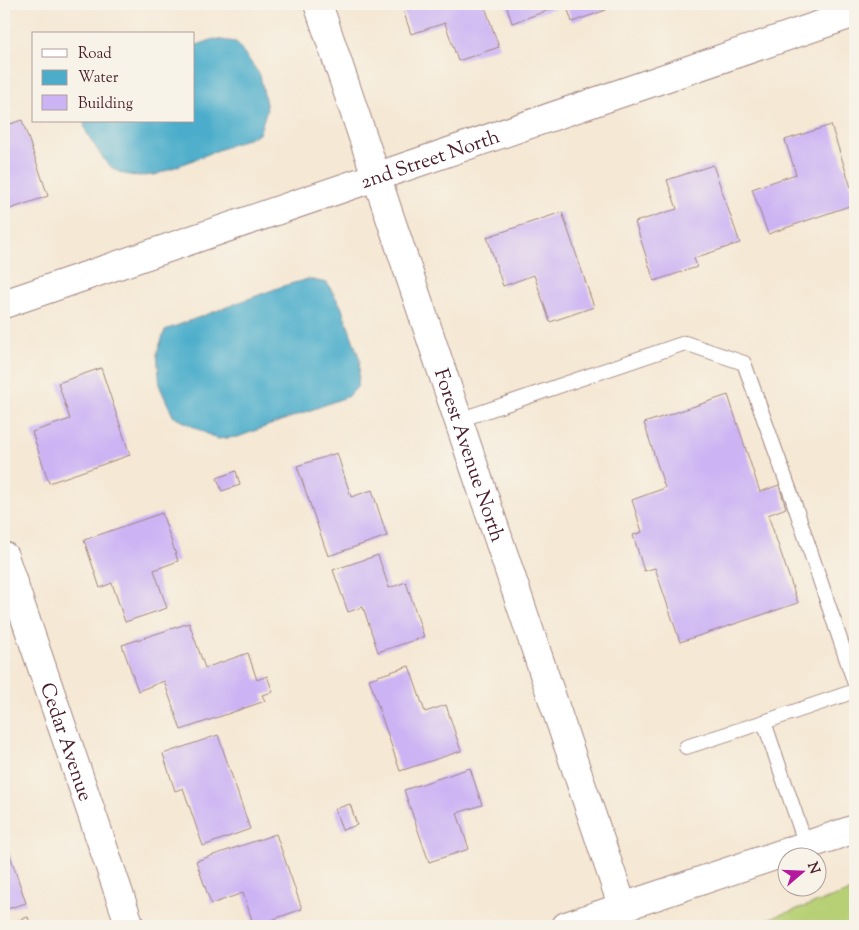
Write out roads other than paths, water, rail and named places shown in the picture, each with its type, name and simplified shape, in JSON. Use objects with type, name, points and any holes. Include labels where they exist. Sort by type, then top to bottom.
[{"type":"street","name":"Forest Avenue North","points":[[318,4],[623,908]]},
{"type":"street","name":"2nd Street North","points":[[4,304],[376,175],[855,13]]},
{"type":"street","name":"Cedar Avenue","points":[[4,556],[130,926]]},
{"type":"street","points":[[566,926],[855,829]]},
{"type":"lane","points":[[458,420],[685,343],[744,363],[792,494],[855,684]]},
{"type":"lane","points":[[686,747],[855,691]]},
{"type":"lane","points":[[764,722],[806,845]]},
{"type":"water","points":[[214,39],[236,42],[260,75],[267,109],[259,134],[155,175],[135,176],[119,172],[107,163],[101,155],[89,137],[84,122],[195,122],[195,46]]},
{"type":"water","points":[[308,279],[327,283],[341,306],[360,360],[358,386],[349,396],[238,437],[217,439],[173,416],[160,387],[157,353],[165,330],[283,286]]}]
